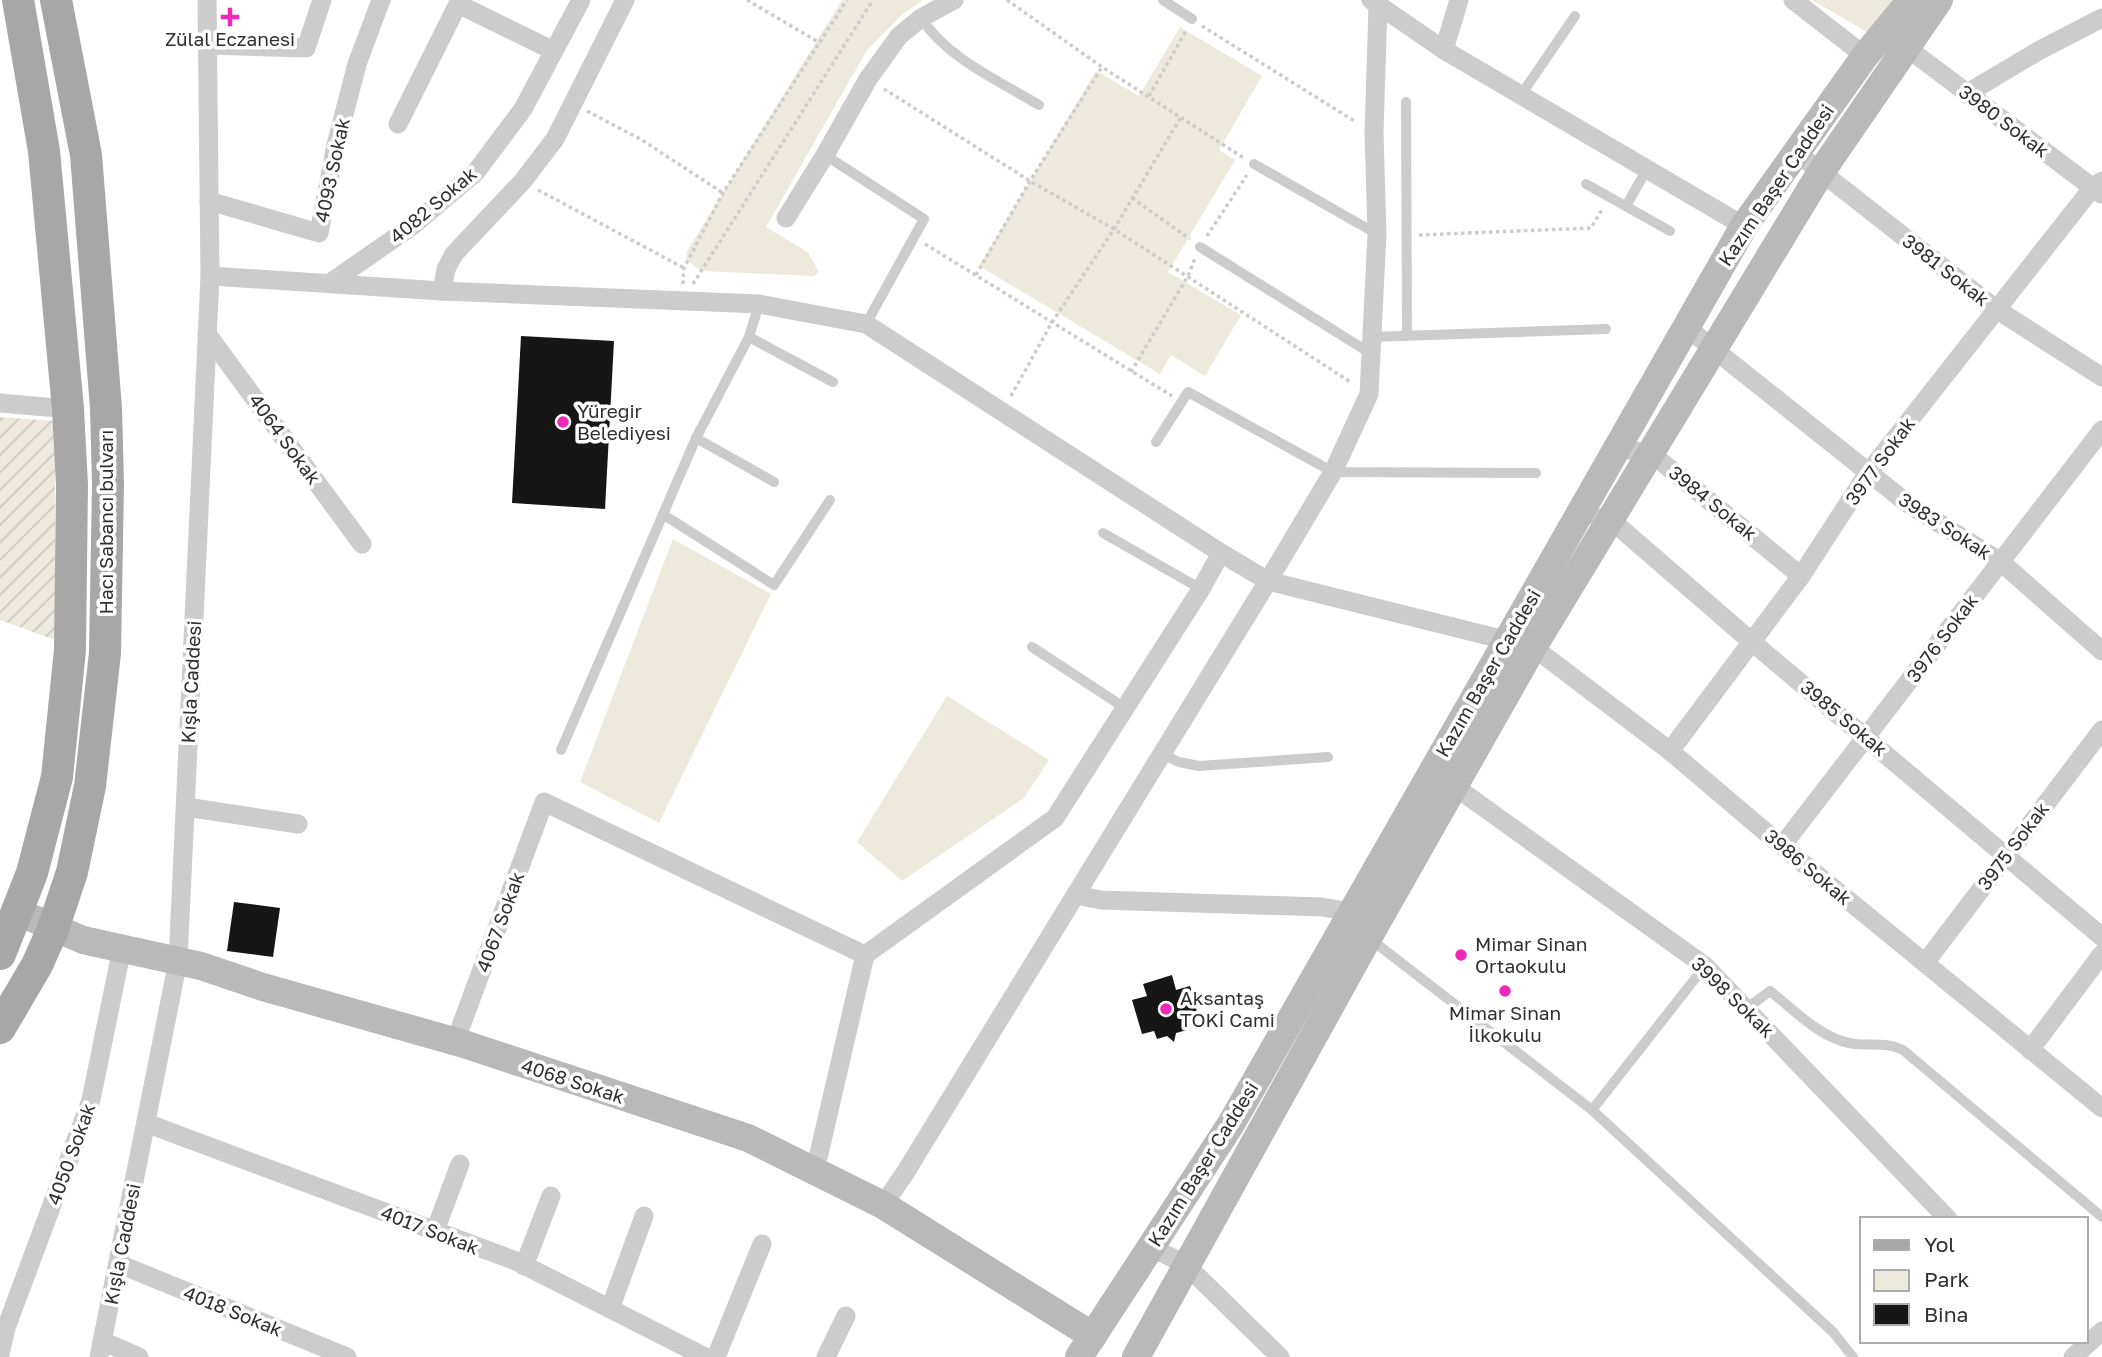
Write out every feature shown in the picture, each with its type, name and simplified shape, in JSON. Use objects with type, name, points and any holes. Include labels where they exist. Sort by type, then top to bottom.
[{"type":"main road","name":"Hacı Sabancı bulvarı","points":[[0,954],[32,873],[57,777],[69,663],[72,485],[68,408],[44,151],[18,0]]},
{"type":"main road","name":"Hacı Sabancı bulvarı","points":[[0,1028],[37,965],[53,929],[72,872],[90,786],[105,653],[108,485],[106,408],[86,155],[56,0]]},
{"type":"main road","name":"Kazım Başer Caddesi","points":[[1136,1357],[1454,786],[1579,514],[1616,448],[1744,226],[1865,56],[1911,0]]},
{"type":"main road","name":"Kazım Başer Caddesi","points":[[1086,1346],[1231,1124],[1352,912],[1520,643],[1611,520],[1821,172],[1938,0]]},
{"type":"main road","name":"4068 Sokak","points":[[18,912],[83,940],[201,966],[263,987],[455,1042],[748,1138],[883,1205],[1086,1346]]},
{"type":"street","name":"Kışla Caddesi","points":[[101,1349],[178,961],[210,276],[207,0]]},
{"type":"street","points":[[208,45],[306,48],[321,0]]},
{"type":"street","name":"4093 Sokak","points":[[209,201],[319,233],[336,145],[357,64],[381,0]]},
{"type":"street","name":"4082 Sokak","points":[[330,283],[412,226],[475,173],[523,109],[581,0]]},
{"type":"street","points":[[442,291],[446,270],[454,254],[522,182],[555,139],[625,0]]},
{"type":"street","points":[[786,218],[868,79],[899,36],[921,18],[954,0]]},
{"type":"street","points":[[1444,50],[1459,0]]},
{"type":"street","points":[[1793,0],[1865,56]]},
{"type":"street","points":[[398,124],[459,2],[554,51]]},
{"type":"street","points":[[1374,3],[1444,50],[1744,226]]},
{"type":"street","points":[[883,1205],[1268,581],[1333,472],[1370,394],[1370,345],[1377,234],[1374,3]]},
{"type":"street","points":[[1966,94],[2102,18]]},
{"type":"street","name":"3980 Sokak","points":[[1906,47],[1966,94],[2099,187]]},
{"type":"street","name":"3981 Sokak","points":[[1797,153],[1996,309],[2102,377]]},
{"type":"street","name":"3977 Sokak","points":[[1670,751],[1801,576],[1868,473],[1996,309],[2099,187]]},
{"type":"street","points":[[210,276],[442,291],[759,304],[866,324],[1268,581],[1520,643]]},
{"type":"street","name":"3983 Sokak","points":[[1686,327],[1907,503],[2001,562],[2102,651]]},
{"type":"street","name":"4064 Sokak","points":[[207,334],[362,544]]},
{"type":"street","points":[[0,403],[68,408]]},
{"type":"street","name":"3976 Sokak","points":[[1782,846],[2102,430]]},
{"type":"street","name":"3984 Sokak","points":[[1616,448],[1652,454],[1801,576]]},
{"type":"street","points":[[1579,514],[1611,520]]},
{"type":"street","name":"3985 Sokak","points":[[1611,520],[2102,937]]},
{"type":"street","points":[[815,1171],[865,955],[1055,818],[1201,589],[1221,553]]},
{"type":"street","name":"3986 Sokak","points":[[1520,643],[1670,751],[2102,1108]]},
{"type":"street","name":"3975 Sokak","points":[[1925,963],[2005,854],[2102,730]]},
{"type":"street","name":"3998 Sokak","points":[[1454,786],[1705,966],[1946,1217]]},
{"type":"street","name":"4067 Sokak","points":[[455,1042],[544,802],[865,955]]},
{"type":"street","points":[[186,807],[298,824]]},
{"type":"street","points":[[1076,895],[1101,900],[1322,907],[1352,912]]},
{"type":"street","name":"4050 Sokak","points":[[0,1354],[3,1326],[91,1100],[122,948]]},
{"type":"street","points":[[2030,1050],[2102,954]]},
{"type":"street","name":"4017 Sokak","points":[[146,1123],[524,1266],[705,1357]]},
{"type":"street","points":[[435,1231],[460,1164]]},
{"type":"street","points":[[524,1266],[551,1196]]},
{"type":"street","points":[[610,1309],[644,1216]]},
{"type":"street","points":[[716,1357],[762,1244]]},
{"type":"street","points":[[1151,1247],[1186,1265],[1280,1357]]},
{"type":"street","name":"4018 Sokak","points":[[119,1264],[347,1357]]},
{"type":"street","points":[[826,1357],[846,1316]]},
{"type":"street","points":[[101,1349],[139,1357]]},
{"type":"lane","points":[[1163,0],[1192,19]]},
{"type":"lane","points":[[1521,95],[1575,16]]},
{"type":"lane","points":[[921,18],[949,50],[1039,105]]},
{"type":"lane","points":[[1406,102],[1407,336]]},
{"type":"lane","points":[[825,155],[925,219],[866,324]]},
{"type":"lane","points":[[1254,164],[1377,234]]},
{"type":"lane","points":[[1626,206],[1647,169]]},
{"type":"lane","points":[[1586,184],[1670,231]]},
{"type":"lane","points":[[1200,247],[1370,345],[1407,336],[1606,329]]},
{"type":"lane","points":[[561,750],[696,438],[749,337],[759,304]]},
{"type":"lane","points":[[749,337],[833,382]]},
{"type":"lane","points":[[1156,442],[1188,392],[1333,472],[1536,473]]},
{"type":"lane","points":[[696,438],[774,482]]},
{"type":"lane","points":[[664,515],[774,585],[830,500]]},
{"type":"lane","points":[[1103,533],[1201,589]]},
{"type":"lane","points":[[1032,647],[1125,708]]},
{"type":"lane","points":[[1162,754],[1199,766],[1328,757]]},
{"type":"lane","points":[[1368,938],[1592,1110],[1833,1332],[1853,1357]]},
{"type":"lane","points":[[1592,1110],[1705,966]]},
{"type":"lane","points":[[1746,1009],[1770,991],[1818,1029],[1837,1040],[1859,1044],[1883,1043],[1903,1050],[2102,1217]]},
{"type":"path","points":[[747,0],[820,43]]},
{"type":"path","points":[[682,300],[684,268],[723,193],[848,0]]},
{"type":"path","points":[[682,300],[873,0]]},
{"type":"path","points":[[1007,0],[1102,68],[1254,164],[1200,247],[1188,276],[1131,372]]},
{"type":"path","points":[[1149,96],[1192,19],[1374,133]]},
{"type":"path","points":[[976,276],[1030,181],[1102,68]]},
{"type":"path","points":[[868,79],[1030,181],[1114,229],[1370,394]]},
{"type":"path","points":[[573,104],[642,140],[723,193]]},
{"type":"path","points":[[1002,412],[1051,324],[1114,229],[1181,117]]},
{"type":"path","points":[[522,182],[684,268]]},
{"type":"path","points":[[1406,235],[1591,228],[1610,197]]},
{"type":"path","points":[[1132,198],[1200,247]]},
{"type":"path","points":[[914,238],[1051,324],[1182,401]]},
{"type":"green space","points":[[842,0],[923,0],[903,14],[867,50],[766,227],[808,252],[819,272],[814,276],[702,271],[686,260],[687,251]]},
{"type":"green space","points":[[1812,0],[1909,0],[1879,39]]},
{"type":"green space","points":[[1180,27],[1262,76],[1219,150],[1235,160],[1168,272],[1241,315],[1205,376],[1171,355],[1160,374],[979,266],[1096,71],[1139,96]]},
{"type":"green space","points":[[0,417],[55,421],[55,640],[0,620]]},
{"type":"green space","points":[[673,539],[771,594],[659,823],[580,782]]},
{"type":"green space","points":[[947,696],[1049,760],[1024,798],[902,881],[857,842]]},
{"type":"building","name":"Yüreğir Belediyesi","points":[[521,336],[614,341],[605,509],[512,503]]},
{"type":"building","points":[[234,902],[280,908],[273,957],[227,951]]},
{"type":"building","name":"Aksantaş TOKİ Cami","points":[[1172,975],[1176,990],[1190,986],[1199,1019],[1185,1022],[1187,1030],[1176,1033],[1174,1042],[1167,1036],[1157,1039],[1154,1031],[1142,1034],[1132,1000],[1147,996],[1143,984]]},
{"type":"place","name":"Zülal Eczanesi","points":[[230,17]]},
{"type":"place","name":"Yüreğir Belediyesi","points":[[563,422]]},
{"type":"place","name":"Mimar Sinan Ortaokulu","points":[[1461,955]]},
{"type":"place","name":"Mimar Sinan İlkokulu","points":[[1505,991]]},
{"type":"place","name":"Aksantaş TOKİ Cami","points":[[1166,1009]]}]
